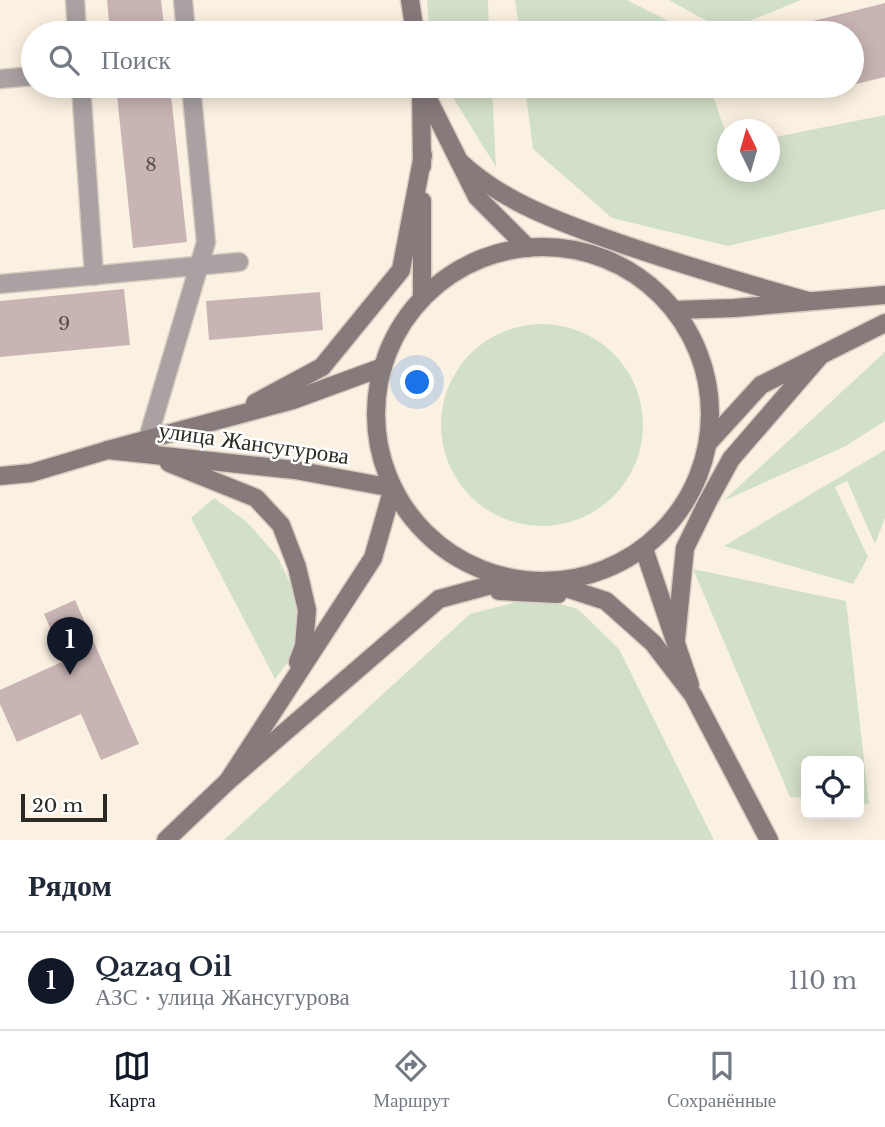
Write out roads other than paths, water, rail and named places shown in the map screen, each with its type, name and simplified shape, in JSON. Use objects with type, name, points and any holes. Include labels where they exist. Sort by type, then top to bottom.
[{"type":"main road","points":[[410,0],[413,21]]},
{"type":"main road","points":[[422,98],[422,299]]},
{"type":"main road","points":[[428,98],[477,197],[528,248]]},
{"type":"main road","points":[[229,417],[322,367],[401,270],[423,155]]},
{"type":"main road","points":[[459,161],[481,181],[550,218],[665,261],[808,301]]},
{"type":"main road","points":[[166,840],[228,781],[439,599],[491,584],[548,582],[599,573],[644,549],[674,519],[686,501],[697,483],[709,442],[710,396],[699,350],[675,310],[634,273],[583,252],[528,248],[489,256],[453,274],[422,299],[398,330],[383,367],[376,408],[379,448],[393,488],[419,527],[456,558],[501,576],[548,582],[606,601],[653,643],[693,695],[769,840]]},
{"type":"main road","points":[[675,310],[885,295]]},
{"type":"main road","points":[[709,442],[761,385],[885,323]]},
{"type":"main road","points":[[676,639],[685,548],[708,501],[731,459],[820,356]]},
{"type":"main road","name":"улица Жансугурова","points":[[0,476],[31,473],[108,450],[147,446],[229,417],[293,400],[383,367]]},
{"type":"main road","points":[[147,446],[256,498],[281,525],[297,567],[307,610],[304,646],[286,692]]},
{"type":"main road","name":"улица Жансугурова","points":[[147,446],[393,488]]},
{"type":"main road","points":[[228,781],[373,558],[393,488]]},
{"type":"main road","points":[[644,549],[693,695]]},
{"type":"main road","points":[[416,619],[498,591],[560,594],[610,616],[653,643]]},
{"type":"street","points":[[75,0],[76,21]]},
{"type":"street","points":[[183,0],[185,21]]},
{"type":"street","points":[[0,79],[21,77]]},
{"type":"street","points":[[82,98],[94,276]]},
{"type":"street","points":[[147,446],[206,242],[192,98]]},
{"type":"street","points":[[0,284],[239,262]]},
{"type":"place","name":"Qazaq Oil","points":[[70,675]]}]
